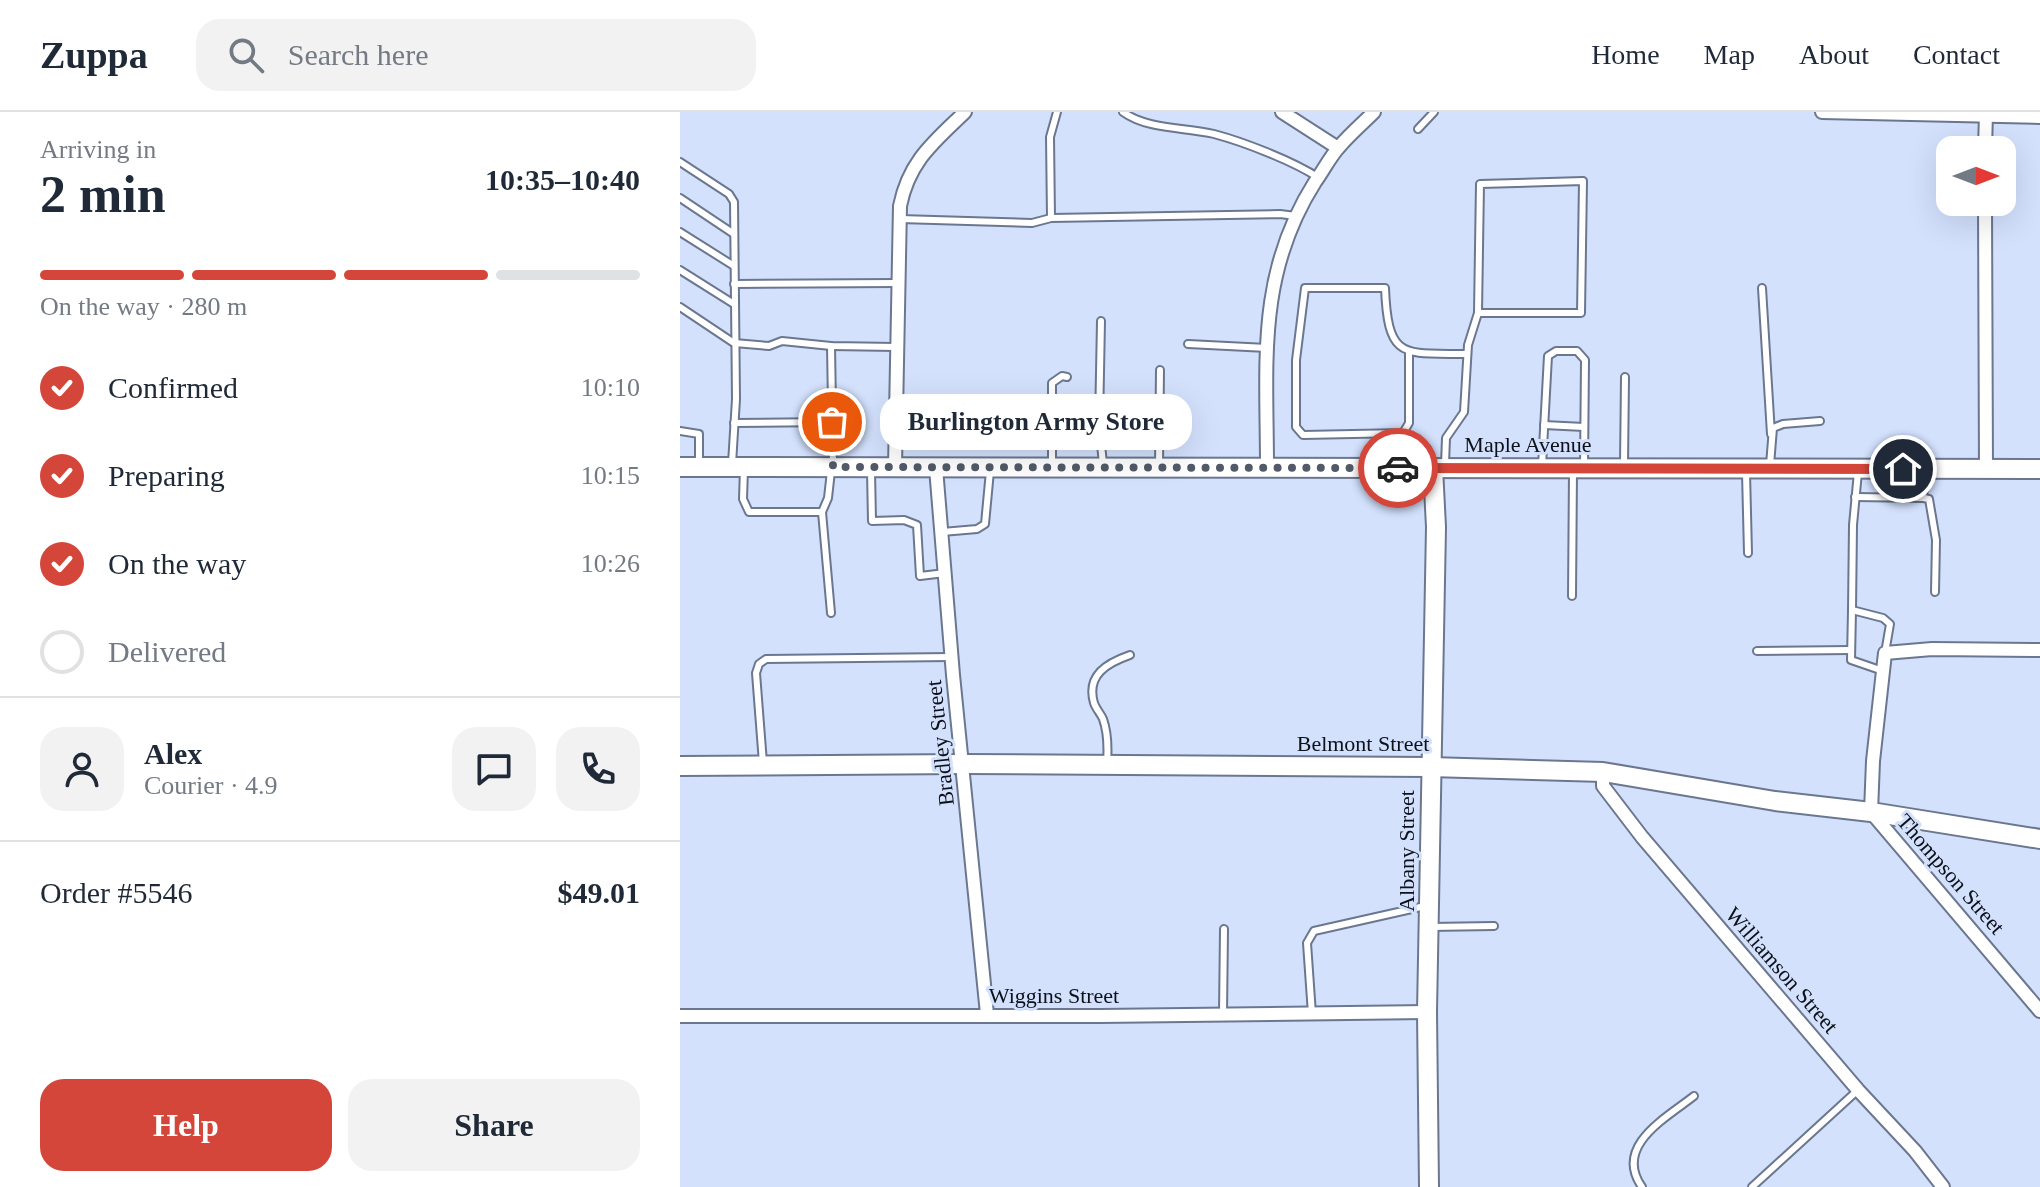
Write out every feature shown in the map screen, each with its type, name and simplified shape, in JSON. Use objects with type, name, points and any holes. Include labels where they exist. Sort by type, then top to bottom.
[{"type":"street","points":[[895,467],[903,189],[913,166],[965,112]]},
{"type":"street","points":[[1282,112],[1338,148]]},
{"type":"street","points":[[1267,467],[1267,348],[1270,298],[1276,270],[1296,216],[1319,178],[1338,148],[1374,112]]},
{"type":"street","points":[[1822,112],[2040,117]]},
{"type":"street","points":[[1985,136],[1986,114]]},
{"type":"street","points":[[1985,216],[1986,469]]},
{"type":"street","name":"Maple Avenue","points":[[689,467],[2040,469]]},
{"type":"street","name":"Bradley Street","points":[[936,468],[987,1014]]},
{"type":"street","name":"Albany Street","points":[[1429,1187],[1427,1012],[1430,767],[1439,468]]},
{"type":"street","points":[[1885,653],[1932,649],[2040,650]]},
{"type":"street","name":"Thompson Street","points":[[1885,653],[1873,761],[1871,812],[2040,1011]]},
{"type":"street","name":"Belmont Street","points":[[680,766],[1430,767],[1603,772],[1775,801],[1871,812],[2040,839]]},
{"type":"street","name":"Williamson Street","points":[[1603,772],[1603,786],[1642,837],[1943,1187]]},
{"type":"street","name":"Wiggins Street","points":[[680,1016],[1427,1012]]},
{"type":"lane","points":[[1051,218],[1050,137],[1057,112]]},
{"type":"lane","points":[[1123,112],[1135,121],[1215,134],[1305,169],[1319,178]]},
{"type":"lane","points":[[1418,129],[1434,112]]},
{"type":"lane","points":[[680,162],[729,194],[734,202],[734,423],[743,499],[749,512],[822,512]]},
{"type":"lane","points":[[1439,468],[1446,438],[1464,412],[1467,354],[1478,313],[1480,184],[1583,181],[1581,313],[1478,313]]},
{"type":"lane","points":[[680,198],[734,234]]},
{"type":"lane","points":[[900,219],[1032,223],[1051,218],[1296,216]]},
{"type":"lane","points":[[680,232],[734,266]]},
{"type":"lane","points":[[680,270],[734,304]]},
{"type":"lane","points":[[734,284],[898,283]]},
{"type":"lane","points":[[1409,353],[1409,423],[1403,433],[1303,435],[1296,427],[1296,360],[1305,288],[1385,288],[1386,320],[1393,340],[1409,353],[1467,354]]},
{"type":"lane","points":[[1762,288],[1771,434],[1770,468]]},
{"type":"lane","points":[[680,307],[734,343],[769,346],[782,341],[831,346],[897,347]]},
{"type":"lane","points":[[1101,321],[1099,424],[1103,468]]},
{"type":"lane","points":[[1188,344],[1267,348]]},
{"type":"lane","points":[[831,346],[832,467],[828,498],[822,512],[831,613]]},
{"type":"lane","points":[[1542,467],[1548,356],[1556,351],[1577,351],[1585,360],[1584,427],[1578,467],[1572,596]]},
{"type":"lane","points":[[1159,468],[1160,370]]},
{"type":"lane","points":[[1052,468],[1052,383],[1062,376],[1067,377]]},
{"type":"lane","points":[[1624,468],[1625,377]]},
{"type":"lane","points":[[1771,434],[1773,428],[1783,424],[1820,421]]},
{"type":"lane","points":[[734,423],[832,422]]},
{"type":"lane","points":[[1544,425],[1584,427]]},
{"type":"lane","points":[[680,431],[699,434],[689,467]]},
{"type":"lane","points":[[941,532],[977,529],[985,524],[990,468]]},
{"type":"lane","points":[[1746,468],[1748,553]]},
{"type":"lane","points":[[870,469],[872,521],[904,520],[917,525],[920,576],[945,573]]},
{"type":"lane","points":[[1858,469],[1851,660],[1883,671]]},
{"type":"lane","points":[[1923,498],[1925,469]]},
{"type":"lane","points":[[1855,497],[1929,499],[1936,540],[1935,592]]},
{"type":"lane","points":[[1852,610],[1883,618],[1890,624],[1885,653]]},
{"type":"lane","points":[[1757,651],[1851,650]]},
{"type":"lane","points":[[1107,767],[1108,743],[1103,719],[1094,706],[1092,693],[1098,670],[1130,655]]},
{"type":"lane","points":[[764,766],[756,673],[759,664],[766,659],[952,657]]},
{"type":"lane","points":[[1312,1014],[1307,943],[1314,931],[1430,905]]},
{"type":"lane","points":[[1430,927],[1494,926]]},
{"type":"lane","points":[[1223,1014],[1224,929]]},
{"type":"lane","points":[[1752,1187],[1858,1090]]},
{"type":"lane","points":[[1642,1187],[1633,1169],[1633,1159],[1641,1139],[1694,1096]]},
{"type":"way so far","points":[[832,422],[833,467],[1398,468]]},
{"type":"place","name":"Burlington Army Store","points":[[832,422]]},
{"type":"route","points":[[1398,468],[1903,469]]}]
